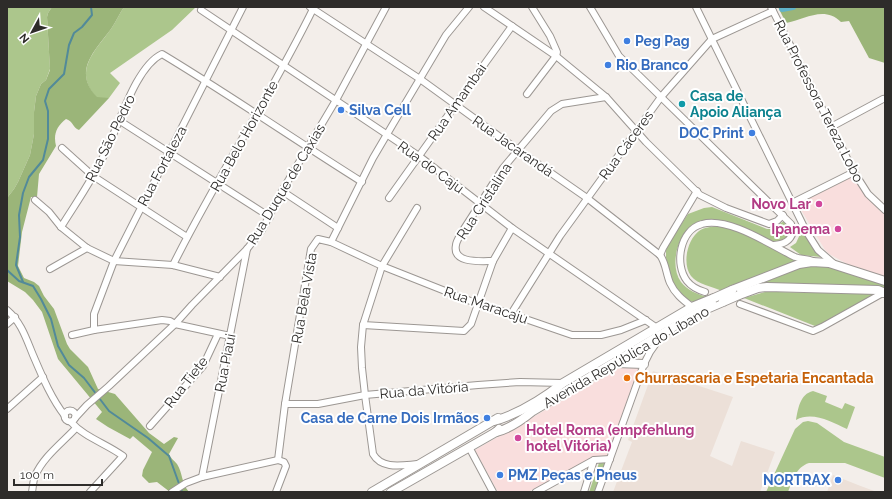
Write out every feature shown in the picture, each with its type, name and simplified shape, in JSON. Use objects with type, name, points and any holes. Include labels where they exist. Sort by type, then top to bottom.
[{"type":"main road","name":"Avenida República do Líbano","points":[[372,492],[494,421],[506,417],[553,391],[563,383],[692,307],[732,290],[798,264],[817,262],[836,265],[885,281]]},
{"type":"main road","name":"Avenida República do Líbano","points":[[391,492],[496,432],[503,430],[525,418],[533,411],[695,314],[723,302],[740,299],[758,288],[767,287],[878,290],[885,293]]},
{"type":"main road","points":[[615,363],[644,364]]},
{"type":"street","name":"Rua Fortaleza","points":[[94,330],[94,314],[114,261],[140,207],[243,7]]},
{"type":"street","name":"Rua Duque de Caxias","points":[[67,413],[87,405],[101,394],[175,324],[247,249],[262,230],[282,191],[336,100],[386,7]]},
{"type":"street","name":"Rua Bela Vista","points":[[276,492],[286,466],[284,462],[278,460],[285,404],[312,249],[318,239],[331,242],[386,135],[446,35],[469,7]]},
{"type":"street","points":[[484,7],[556,56],[606,96],[636,131],[700,195],[712,202],[766,223],[774,223],[783,215]]},
{"type":"street","points":[[527,94],[556,56],[557,52],[550,36],[532,7]]},
{"type":"street","points":[[590,7],[619,56],[783,215],[792,226],[793,232],[788,241],[774,245]]},
{"type":"street","points":[[696,7],[792,203],[818,250],[836,265]]},
{"type":"street","name":"Rua Jacarandá","points":[[313,8],[420,79],[587,198],[660,255]]},
{"type":"street","name":"Rua Belo Horizonte","points":[[173,265],[187,237],[258,114],[313,8]]},
{"type":"street","name":"Rua Cáceres","points":[[512,314],[549,253],[587,198],[661,97],[712,39],[772,9]]},
{"type":"street","name":"Rua Professora Tereza Lobo","points":[[772,9],[854,172],[868,194],[885,210]]},
{"type":"street","name":"Rua do Caju","points":[[201,10],[418,156],[512,228],[657,328]]},
{"type":"street","name":"Rua Amambai","points":[[389,198],[512,26]]},
{"type":"street","name":"Rua São Pedro","points":[[61,227],[106,153],[137,81],[155,57],[162,54],[206,81]]},
{"type":"street","points":[[206,81],[362,182]]},
{"type":"street","name":"Rua Cristalina","points":[[493,261],[470,260],[462,258],[458,253],[456,245],[460,235],[503,168],[551,110],[562,104],[606,96]]},
{"type":"street","points":[[831,127],[883,100]]},
{"type":"street","points":[[120,121],[270,216]]},
{"type":"street","points":[[62,148],[93,176],[187,237]]},
{"type":"street","points":[[792,203],[854,172]]},
{"type":"street","points":[[282,191],[338,228]]},
{"type":"street","points":[[692,307],[681,298],[670,283],[660,255],[697,191]]},
{"type":"street","points":[[34,200],[49,212],[61,227],[87,248],[114,261],[173,265],[220,277]]},
{"type":"street","points":[[418,208],[382,266],[362,325],[361,347],[365,395],[372,448],[376,459],[387,465],[421,464]]},
{"type":"street","points":[[705,292],[698,290],[687,281],[679,262],[685,239],[693,228],[703,223],[717,223],[738,229],[774,245],[796,257],[817,262]]},
{"type":"street","points":[[362,325],[464,331],[471,324],[493,261],[512,228]]},
{"type":"street","name":"Rua Maracaju","points":[[331,242],[382,266],[478,304],[572,335],[601,335],[621,330],[646,320]]},
{"type":"street","points":[[50,269],[87,248]]},
{"type":"street","name":"Rua Piaui","points":[[202,476],[247,249]]},
{"type":"street","points":[[740,299],[813,330],[822,327],[885,293]]},
{"type":"street","points":[[7,310],[22,326],[43,377],[55,399],[67,413],[67,420],[73,420]]},
{"type":"street","points":[[7,324],[15,317]]},
{"type":"street","points":[[72,335],[94,330],[162,320],[230,336]]},
{"type":"street","points":[[598,492],[644,364],[655,344],[664,332]]},
{"type":"street","name":"Rua Tiete","points":[[150,426],[203,366],[218,334]]},
{"type":"street","points":[[7,409],[43,377]]},
{"type":"street","name":"Rua da Vitória","points":[[285,404],[318,404],[365,395],[520,382],[563,383]]},
{"type":"street","name":"Rua Duque de Caxias","points":[[73,420],[87,405]]},
{"type":"street","points":[[67,413],[75,414],[73,420],[76,428],[123,456],[90,492]]},
{"type":"street","points":[[32,492],[34,478],[40,467],[76,428]]},
{"type":"street","points":[[470,447],[493,492]]},
{"type":"street","points":[[536,492],[594,460],[610,459]]},
{"type":"street","points":[[173,491],[202,476],[278,460]]},
{"type":"street","points":[[584,492],[594,460]]},
{"type":"shaded area","points":[[852,175],[880,211],[885,214],[885,277],[851,266],[829,254],[825,250],[797,203]]},
{"type":"shaded area","points":[[621,367],[639,367],[607,457],[596,456],[528,492],[498,492],[475,450]]},
{"type":"shaded area","points":[[653,371],[733,397],[710,456],[732,466],[741,441],[775,452],[760,492],[613,492],[632,442],[628,440]]},
{"type":"shaded area","name":"NORTRAX","points":[[833,475],[858,485],[877,492],[827,492]]},
{"type":"green space","points":[[7,7],[52,7],[47,17],[50,69],[46,80],[41,84],[36,96],[34,134],[30,155],[18,182],[7,198]]},
{"type":"green space","points":[[52,7],[124,7],[113,26],[93,53],[86,70],[86,78],[90,88],[97,97],[109,98],[79,130],[66,119],[58,127],[55,134],[56,146],[39,174],[37,197],[31,197],[22,232],[18,266],[24,278],[39,286],[44,296],[54,309],[67,344],[88,367],[98,389],[115,394],[149,433],[164,444],[174,437],[178,438],[169,454],[179,467],[186,489],[189,492],[170,492],[157,482],[149,483],[142,476],[143,470],[152,452],[133,436],[130,439],[96,419],[102,412],[58,359],[42,312],[25,292],[7,281],[7,198],[18,182],[30,155],[34,134],[36,96],[41,84],[46,80],[50,70],[47,17]]},
{"type":"green space","points":[[124,7],[196,7],[172,30],[110,73],[120,83],[109,98],[97,98],[86,79],[86,70],[93,53],[113,26]]},
{"type":"green space","points":[[778,7],[885,7],[885,63],[869,58],[849,21],[841,22],[834,17],[821,14],[786,23]]},
{"type":"green space","points":[[712,207],[767,229],[772,229],[784,221],[791,227],[790,233],[785,240],[776,243],[748,230],[715,220],[700,221],[693,225],[686,231],[681,239],[676,257],[676,266],[677,274],[683,285],[700,295],[707,297],[696,303],[685,299],[678,292],[671,281],[666,258],[666,250],[670,241],[688,214],[704,208]]},
{"type":"green space","points":[[717,226],[738,231],[780,250],[798,262],[722,291],[701,283],[694,279],[688,271],[686,259],[687,252],[691,240],[699,231],[705,228]]},
{"type":"green space","points":[[802,230],[821,257],[801,255],[790,247],[796,243]]},
{"type":"green space","points":[[812,265],[831,267],[885,284],[885,289],[755,286],[805,266]]},
{"type":"green space","points":[[765,292],[877,294],[820,325],[815,326],[744,298]]},
{"type":"green space","points":[[813,391],[827,396],[825,402],[842,409],[845,403],[855,407],[847,429],[822,418],[809,417],[796,420],[800,402],[805,395]]},
{"type":"green space","points":[[808,421],[817,423],[844,442],[885,457],[885,478],[845,463],[809,463],[798,471],[788,492],[766,492],[795,429],[803,422]]},
{"type":"green space","points":[[608,460],[596,492],[589,492],[599,463],[601,461]]},
{"type":"waterway","points":[[23,282],[16,265],[20,237],[19,215],[23,193],[29,177],[43,160],[48,139],[48,111],[45,101],[49,89],[64,74],[69,45],[74,33],[82,27],[92,15],[91,7]]},
{"type":"waterway","points":[[782,9],[793,7]]},
{"type":"waterway","points":[[7,270],[19,281],[33,286],[51,319],[58,346],[69,365],[84,378],[109,411],[148,438],[169,456],[182,492]]},
{"type":"place","name":"Peg Pag","points":[[627,41]]},
{"type":"place","name":"Rio Branco","points":[[608,65]]},
{"type":"place","name":"Casa de Apoio Aliança","points":[[682,104]]},
{"type":"place","name":"Silva Cell","points":[[341,110]]},
{"type":"place","name":"DOC Print","points":[[752,133]]},
{"type":"place","name":"Novo Lar","points":[[819,204]]},
{"type":"place","name":"Ipanema","points":[[838,229]]},
{"type":"place","name":"Churrascaria e Espetaria Encantada","points":[[627,378]]},
{"type":"place","name":"Casa de Carne Dois Irmãos","points":[[487,418]]},
{"type":"place","name":"Hotel Roma (empfehlung hotel Vitória)","points":[[518,438]]},
{"type":"place","name":"PMZ Peças e Pneus","points":[[500,475]]},
{"type":"place","name":"NORTRAX","points":[[838,480]]}]
